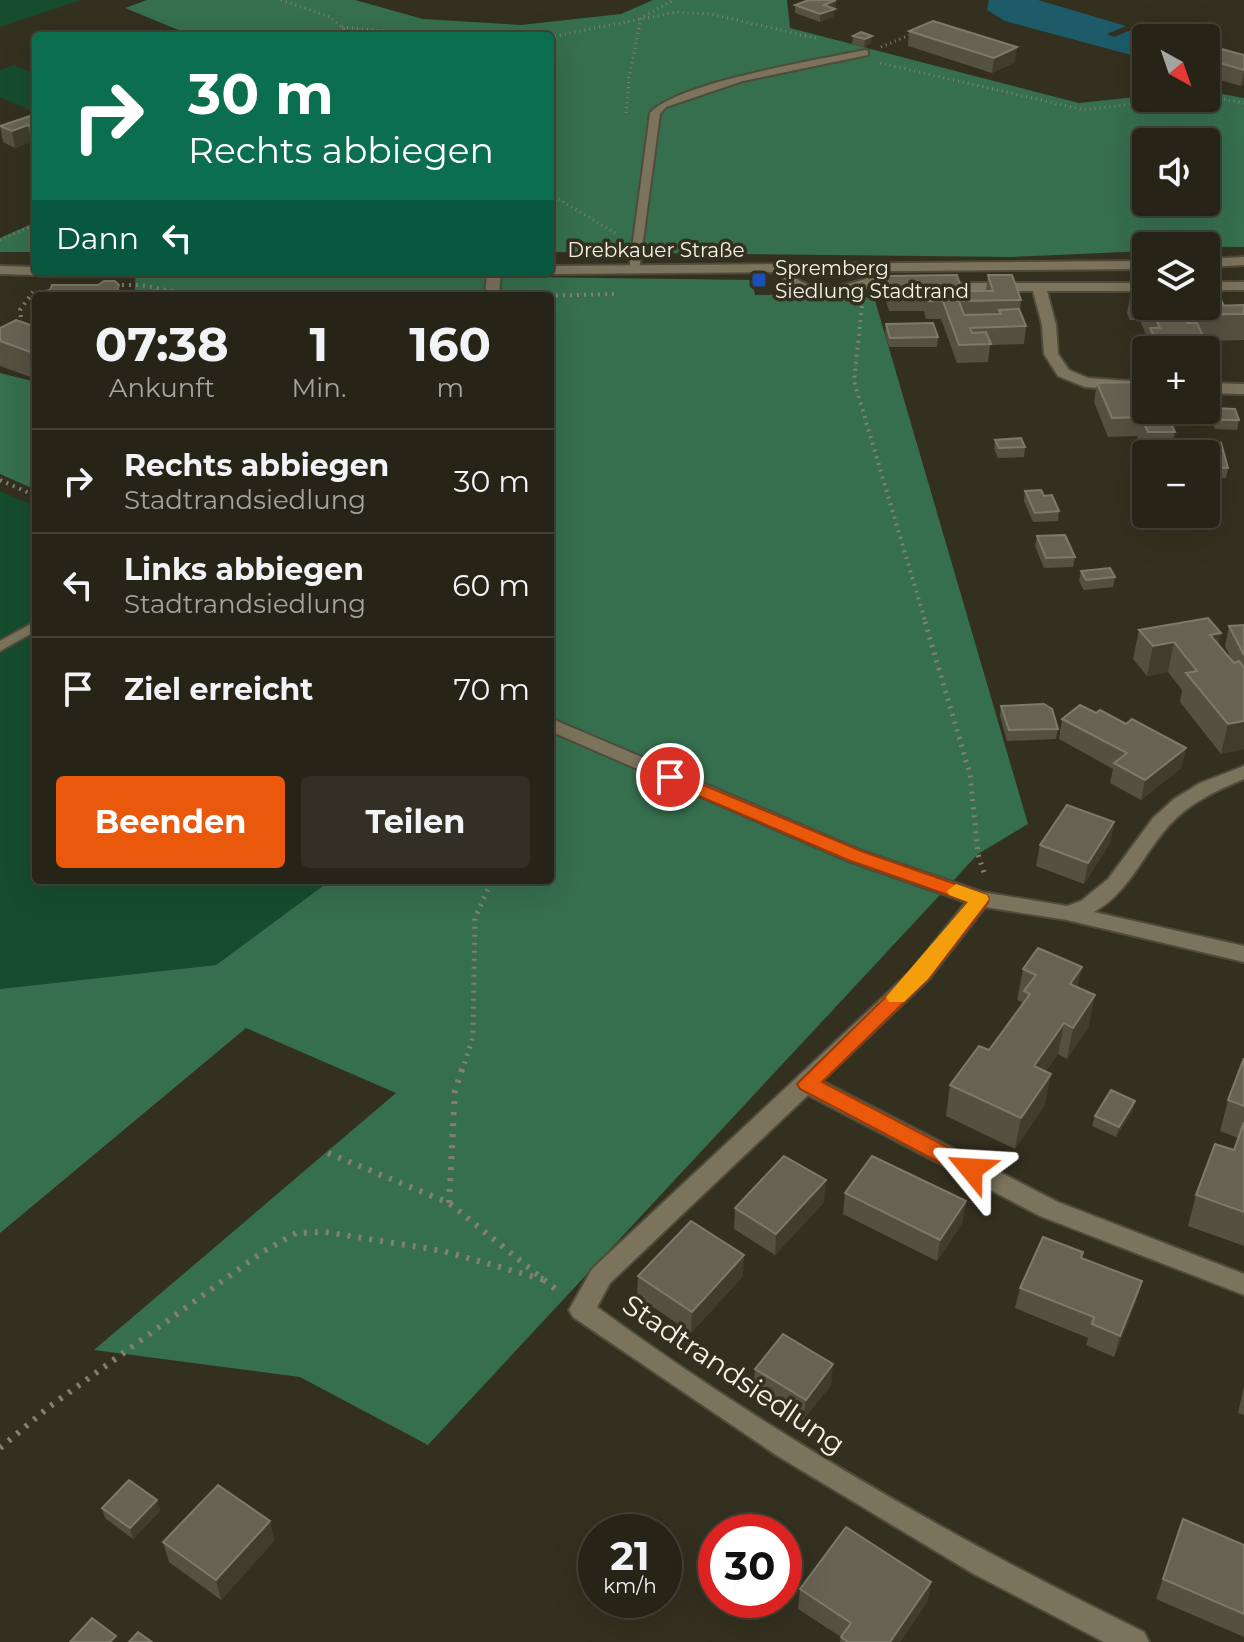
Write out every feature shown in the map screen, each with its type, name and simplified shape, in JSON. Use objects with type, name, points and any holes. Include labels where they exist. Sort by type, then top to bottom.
[{"type":"street","points":[[1220,262],[1244,261]]},
{"type":"street","name":"Drebkauer Straße","points":[[554,270],[782,269],[871,277],[1132,266]]},
{"type":"street","points":[[0,270],[32,271]]},
{"type":"street","points":[[871,277],[905,287],[1132,287]]},
{"type":"street","points":[[1220,286],[1244,286]]},
{"type":"street","points":[[1039,288],[1049,325],[1051,354],[1063,373],[1085,382],[1132,386]]},
{"type":"street","points":[[1220,388],[1244,389]]},
{"type":"street","points":[[554,726],[855,856],[986,900],[1067,913],[1244,954]]},
{"type":"street","points":[[1067,913],[1098,903],[1171,811],[1207,786],[1244,772]]},
{"type":"street","name":"Stadtrandsiedlung","points":[[986,900],[921,974],[601,1276],[582,1310],[619,1338],[842,1484],[1134,1642]]},
{"type":"street","points":[[807,1084],[1049,1209],[1244,1285]]},
{"type":"lane","points":[[633,270],[655,113],[663,105],[741,79],[865,53]]},
{"type":"lane","points":[[782,269],[791,281],[816,290],[841,290],[871,277]]},
{"type":"lane","points":[[0,647],[32,627]]},
{"type":"path","points":[[281,0],[330,17],[348,32]]},
{"type":"path","points":[[641,18],[674,0]]},
{"type":"path","points":[[554,36],[676,12],[711,14],[865,53],[879,62],[1084,110],[1181,98],[1217,98],[1244,103]]},
{"type":"path","points":[[626,113],[629,78],[641,18]]},
{"type":"path","points":[[342,27],[392,32]]},
{"type":"path","points":[[865,53],[922,31]]},
{"type":"path","points":[[554,196],[626,239],[636,255]]},
{"type":"path","points":[[0,240],[32,226]]},
{"type":"path","points":[[871,277],[854,381],[970,774],[986,900]]},
{"type":"path","points":[[112,285],[141,285],[177,292]]},
{"type":"path","points":[[27,286],[40,286],[34,292]]},
{"type":"path","points":[[26,330],[18,312],[32,294]]},
{"type":"path","points":[[0,480],[32,494]]},
{"type":"path","points":[[449,1203],[455,1091],[473,1037],[475,918],[490,884]]},
{"type":"path","points":[[328,1153],[449,1203],[582,1310]]},
{"type":"path","points":[[0,1448],[49,1407],[261,1253],[296,1233],[325,1232],[443,1251],[545,1280]]},
{"type":"green space","points":[[0,0],[81,0],[0,27]]},
{"type":"green space","points":[[147,0],[355,0],[423,19],[521,25],[621,14],[653,0],[787,0],[790,28],[1079,103],[1132,97],[1132,112],[1220,112],[1220,94],[1244,98],[1244,247],[1220,247],[1220,232],[1132,232],[1132,252],[1012,257],[554,252],[554,32],[183,32],[125,8]]},
{"type":"green space","points":[[14,65],[32,73],[32,111],[0,97],[0,70]]},
{"type":"green space","points":[[32,224],[32,252],[0,252],[0,238]]},
{"type":"green space","points":[[136,276],[444,276],[752,280],[755,295],[817,294],[819,299],[874,297],[1028,824],[978,854],[428,1445],[300,1377],[94,1350],[396,1093],[246,1028],[0,1233],[0,989],[216,965],[326,884],[554,884],[554,292],[134,292]]},
{"type":"green space","points":[[0,373],[32,381],[32,488],[0,474]]},
{"type":"green space","points":[[0,491],[32,505],[32,884],[326,884],[216,965],[0,989]]},
{"type":"water","points":[[989,0],[1038,0],[1126,26],[1107,34],[1114,37],[1132,30],[1132,55],[1005,21],[987,10]]},
{"type":"building","points":[[809,0],[836,0],[824,5],[835,9],[820,14],[795,5]]},
{"type":"building","points":[[933,21],[1017,47],[994,58],[909,31]]},
{"type":"building","points":[[861,32],[872,36],[865,39],[853,36]]},
{"type":"building","points":[[1220,49],[1244,55],[1244,70],[1220,63]]},
{"type":"building","points":[[32,115],[32,127],[28,125],[12,131],[0,126]]},
{"type":"building","points":[[957,275],[962,291],[993,291],[988,275],[1012,275],[1021,300],[959,301],[964,315],[1001,314],[999,310],[1019,309],[1026,326],[970,328],[972,333],[986,332],[991,344],[959,345],[943,301],[928,301],[926,293],[891,293],[886,276]]},
{"type":"building","points":[[104,281],[115,281],[119,285],[116,292],[39,292],[50,290],[52,285],[98,285]]},
{"type":"building","points":[[1244,305],[1244,314],[1220,314],[1220,306]]},
{"type":"building","points":[[16,320],[32,326],[32,353],[0,341],[0,328]]},
{"type":"building","points":[[1156,320],[1186,320],[1187,323],[1197,323],[1203,336],[1154,336],[1150,328],[1160,328]]},
{"type":"building","points":[[933,323],[938,337],[890,338],[886,324]]},
{"type":"building","points":[[1132,382],[1132,417],[1112,418],[1097,383]]},
{"type":"building","points":[[1220,408],[1235,409],[1239,420],[1220,420]]},
{"type":"building","points":[[1144,424],[1171,424],[1175,432],[1148,432]]},
{"type":"building","points":[[1021,438],[1025,447],[999,448],[995,440]]},
{"type":"building","points":[[1220,443],[1221,443],[1228,468],[1220,468]]},
{"type":"building","points":[[1041,490],[1044,496],[1052,495],[1059,511],[1035,513],[1025,491]]},
{"type":"building","points":[[1065,535],[1075,557],[1046,558],[1037,536]]},
{"type":"building","points":[[1110,568],[1115,577],[1086,580],[1081,571]]},
{"type":"building","points":[[1208,618],[1221,633],[1210,635],[1234,663],[1239,661],[1244,668],[1244,721],[1228,724],[1186,673],[1197,671],[1174,642],[1153,646],[1139,630]]},
{"type":"building","points":[[1244,625],[1244,655],[1229,626]]},
{"type":"building","points":[[1044,704],[1052,709],[1058,729],[1009,730],[1001,706]]},
{"type":"building","points":[[1080,705],[1096,713],[1100,710],[1126,724],[1132,719],[1186,748],[1145,780],[1114,763],[1127,753],[1062,719]]},
{"type":"building","points":[[1067,805],[1114,822],[1088,863],[1040,845]]},
{"type":"building","points":[[1038,948],[1082,967],[1070,984],[1095,995],[1073,1028],[1064,1023],[1034,1066],[1051,1074],[1021,1118],[950,1085],[979,1046],[989,1050],[1030,994],[1024,991],[1036,975],[1023,969]]},
{"type":"building","points":[[1244,1058],[1244,1106],[1228,1100]]},
{"type":"building","points":[[1111,1090],[1135,1101],[1119,1127],[1095,1116]]},
{"type":"building","points":[[1244,1122],[1244,1212],[1196,1195],[1215,1144],[1234,1150]]},
{"type":"building","points":[[784,1156],[826,1180],[776,1234],[735,1208]]},
{"type":"building","points":[[872,1156],[966,1201],[940,1240],[845,1193]]},
{"type":"building","points":[[691,1221],[744,1255],[692,1312],[638,1276]]},
{"type":"building","points":[[1043,1237],[1083,1252],[1081,1258],[1142,1281],[1120,1336],[1092,1324],[1094,1317],[1020,1288]]},
{"type":"building","points":[[783,1334],[833,1364],[806,1400],[755,1369]]},
{"type":"building","points":[[129,1480],[157,1500],[130,1528],[102,1508]]},
{"type":"building","points":[[218,1485],[270,1521],[216,1580],[163,1542]]},
{"type":"building","points":[[1183,1519],[1244,1545],[1244,1614],[1163,1579]]},
{"type":"building","points":[[846,1527],[931,1582],[890,1642],[848,1642],[841,1637],[851,1623],[802,1590]]},
{"type":"building","points":[[92,1618],[116,1636],[110,1642],[70,1642]]},
{"type":"building","points":[[138,1632],[152,1642],[129,1642]]},
{"type":"slow traffic","points":[[896,997],[921,974],[980,899],[956,891]]},
{"type":"place","name":"Spremberg Siedlung Stadtrand","points":[[759,280]]},
{"type":"route","points":[[670,777],[855,856],[980,899],[921,974],[807,1084],[971,1169]]}]
